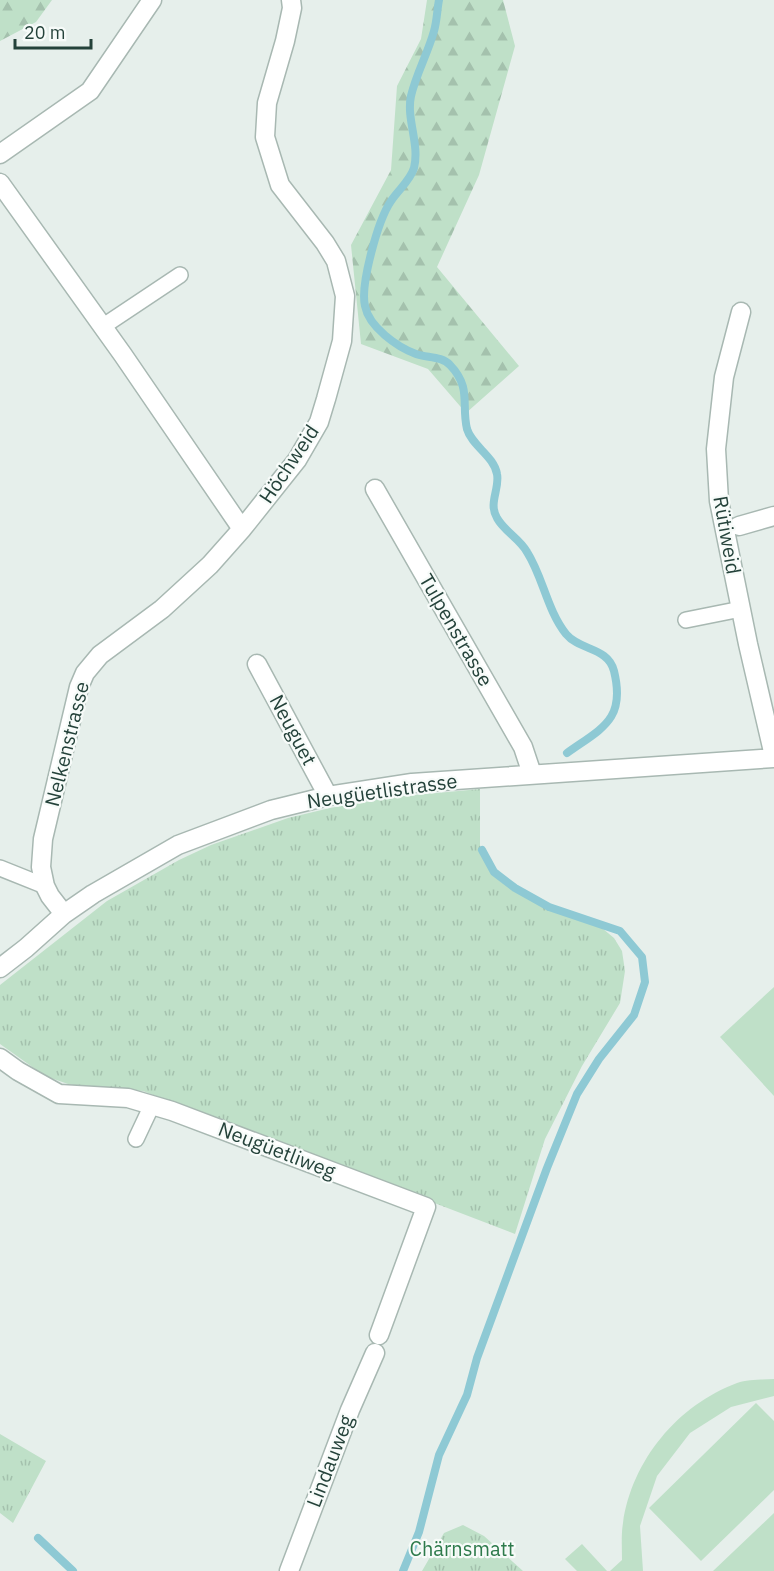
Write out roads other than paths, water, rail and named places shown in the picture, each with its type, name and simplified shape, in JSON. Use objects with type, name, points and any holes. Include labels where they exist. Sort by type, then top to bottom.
[{"type":"street","points":[[0,154],[90,91],[152,0]]},
{"type":"street","name":"Höchweid","points":[[242,529],[283,480],[319,422],[342,340],[345,296],[336,261],[325,243],[280,185],[265,137],[267,103],[285,41],[292,8],[291,0]]},
{"type":"street","points":[[0,183],[242,529]]},
{"type":"street","name":"Rütiweid","points":[[741,312],[724,376],[716,449],[719,501],[774,757]]},
{"type":"street","name":"Tulpenstrasse","points":[[375,489],[523,747],[532,774]]},
{"type":"street","points":[[739,526],[774,516]]},
{"type":"street","name":"Nelkenstrasse","points":[[64,914],[45,886],[41,867],[43,839],[85,672],[100,655],[162,609],[210,565],[242,529]]},
{"type":"street","name":"Neuguet","points":[[257,664],[327,796]]},
{"type":"street","name":"Neugüetlistrasse","points":[[0,968],[64,914],[93,894],[178,845],[272,810],[327,796],[412,783],[774,757]]},
{"type":"street","name":"Neugüetliweg","points":[[0,1058],[59,1094],[128,1098],[213,1126],[426,1207],[379,1335]]},
{"type":"street","name":"Lindauweg","points":[[289,1571],[350,1410],[375,1353]]},
{"type":"lane","points":[[102,327],[180,275]]},
{"type":"lane","points":[[686,620],[741,609]]},
{"type":"lane","points":[[0,868],[45,886]]},
{"type":"lane","points":[[136,1139],[152,1106]]},
{"type":"waterway","points":[[439,0],[434,31],[411,96],[414,168],[391,201],[381,222],[371,253],[365,283],[365,306],[378,329],[393,341],[416,354],[443,360],[457,373],[463,389],[467,429],[473,441],[492,462],[497,474],[494,501],[497,518],[527,552],[554,615],[566,634],[579,644],[600,653],[611,663],[617,688],[614,712],[591,737],[567,753]]},
{"type":"waterway","points":[[403,1571],[419,1532],[439,1455],[467,1395],[477,1358],[547,1168],[577,1094],[599,1059],[634,1015],[645,982],[642,957],[620,931],[549,907],[515,888],[494,872],[482,850]]},
{"type":"waterway","points":[[38,1538],[73,1571]]},
{"type":"park label","name":"Chärnsmatt","points":[[462,1549]]}]
